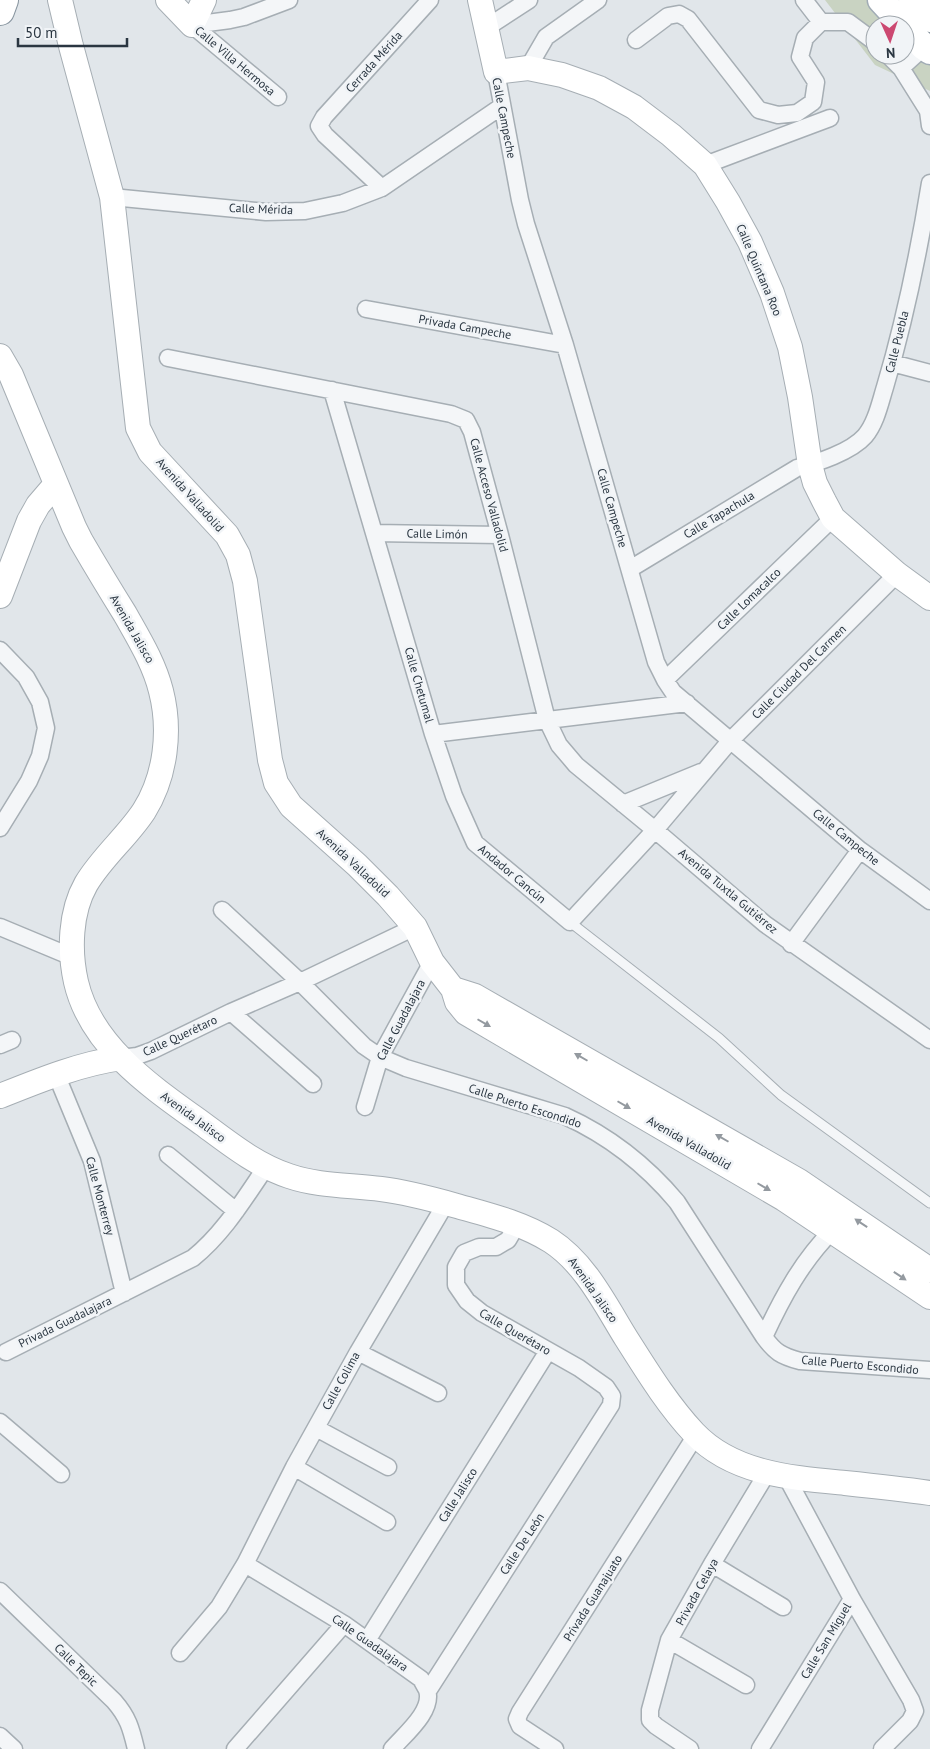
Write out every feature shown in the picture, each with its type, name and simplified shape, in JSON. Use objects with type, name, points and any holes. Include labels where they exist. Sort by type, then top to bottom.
[{"type":"highway","points":[[0,11],[4,0]]},
{"type":"highway","points":[[913,0],[930,18]]},
{"type":"main road","points":[[881,0],[894,15]]},
{"type":"main road","points":[[915,37],[927,49]]},
{"type":"street","name":"Avenida Valladolid","points":[[60,0],[112,197],[138,428],[150,452],[226,535],[238,555],[245,581],[265,730],[276,783],[291,806],[357,865],[415,927],[432,962],[453,988],[457,1002],[466,1013],[784,1199],[930,1297]]},
{"type":"street","name":"Calle Villa Hermosa","points":[[168,0],[192,25],[278,97]]},
{"type":"street","points":[[192,25],[204,0]]},
{"type":"street","name":"Calle Villa Hermosa","points":[[192,25],[237,18],[289,0]]},
{"type":"street","name":"Cerrada Mérida","points":[[382,188],[325,135],[319,126],[324,117],[430,0]]},
{"type":"street","name":"Calle Campeche","points":[[480,0],[496,72],[520,200],[565,345],[656,662],[664,680],[673,692],[860,850],[930,901]]},
{"type":"street","points":[[486,28],[529,0]]},
{"type":"street","points":[[528,68],[546,37],[598,0]]},
{"type":"street","points":[[804,0],[821,22]]},
{"type":"street","points":[[636,40],[668,16],[679,14],[688,19],[759,110],[778,115],[797,113],[813,102],[816,82],[800,57],[804,38],[821,22],[848,22],[865,35]]},
{"type":"street","points":[[901,68],[927,49]]},
{"type":"street","points":[[898,65],[929,116]]},
{"type":"street","name":"Calle Quintana Roo","points":[[496,72],[528,68],[562,75],[606,92],[634,107],[664,129],[705,165],[750,242],[772,293],[790,347],[800,397],[810,465],[815,483],[833,518],[897,574],[930,598]]},
{"type":"street","name":"Calle Mérida","points":[[112,197],[266,212],[305,211],[343,203],[382,188],[502,106]]},
{"type":"street","points":[[705,165],[830,118]]},
{"type":"street","name":"Calle Puebla","points":[[810,465],[846,450],[865,436],[876,416],[892,363],[920,245],[930,183]]},
{"type":"street","name":"Privada Campeche","points":[[366,309],[565,345]]},
{"type":"street","name":"Avenida Jalisco","points":[[0,356],[10,375],[81,541],[143,645],[155,669],[162,694],[166,725],[164,757],[156,786],[144,811],[87,883],[78,902],[74,920],[72,957],[77,985],[88,1013],[100,1033],[121,1058],[153,1088],[239,1151],[266,1167],[290,1176],[319,1183],[378,1188],[446,1203],[518,1223],[550,1240],[568,1254],[585,1274],[665,1398],[696,1435],[718,1452],[742,1465],[777,1475],[930,1493]]},
{"type":"street","name":"Calle Acceso Valladolid","points":[[168,358],[452,414],[466,420],[472,432],[500,535],[547,720]]},
{"type":"street","points":[[892,363],[930,373]]},
{"type":"street","name":"Calle Chetumal","points":[[332,390],[433,734],[687,704]]},
{"type":"street","name":"Calle Tapachula","points":[[630,569],[796,468],[810,465]]},
{"type":"street","points":[[0,596],[29,521],[38,505],[56,484]]},
{"type":"street","name":"Calle Lomacalco","points":[[664,680],[833,518]]},
{"type":"street","name":"Calle Limón","points":[[374,533],[500,535]]},
{"type":"street","name":"Calle Ciudad Del Carmen","points":[[570,922],[655,830],[730,741],[897,574]]},
{"type":"street","points":[[0,650],[26,677],[40,702],[46,728],[40,756],[29,781],[0,828]]},
{"type":"street","name":"Avenida Tuxtla Gutiérrez","points":[[547,720],[558,745],[576,766],[655,830],[765,924],[790,944],[930,1040]]},
{"type":"street","name":"Andador Cancún","points":[[433,734],[454,796],[475,843],[570,922]]},
{"type":"street","points":[[623,804],[704,771]]},
{"type":"street","points":[[790,944],[860,850]]},
{"type":"street","name":"Calle Puerto Escondido","points":[[222,910],[300,982],[364,1046],[380,1057],[406,1068],[565,1116],[605,1137],[644,1167],[660,1182],[676,1202],[772,1349],[784,1357],[800,1361],[930,1370]]},
{"type":"street","points":[[0,927],[72,957]]},
{"type":"street","name":"Calle Querétaro","points":[[0,1096],[56,1074],[86,1065],[137,1056],[151,1051],[415,927]]},
{"type":"street","name":"Calle Guadalajara","points":[[365,1107],[380,1057],[432,962]]},
{"type":"street","name":"Avenida Valladolid","points":[[453,988],[475,996],[799,1181],[930,1270]]},
{"type":"street","points":[[231,1012],[313,1084]]},
{"type":"street","name":"Calle Monterrey","points":[[56,1074],[92,1161],[124,1293]]},
{"type":"street","points":[[168,1154],[236,1211]]},
{"type":"street","points":[[124,1293],[193,1258],[209,1245],[236,1211],[266,1167]]},
{"type":"street","name":"Calle Colima","points":[[180,1654],[219,1607],[245,1564],[294,1467],[358,1352],[446,1203]]},
{"type":"street","name":"Calle Querétaro","points":[[518,1223],[508,1240],[496,1247],[479,1247],[464,1252],[456,1267],[456,1285],[466,1301],[482,1313],[579,1368],[606,1387],[612,1396]]},
{"type":"street","points":[[764,1336],[779,1304],[811,1254],[832,1231]]},
{"type":"street","name":"Privada Guadalajara","points":[[6,1352],[124,1293]]},
{"type":"street","name":"Calle Jalisco","points":[[368,1639],[548,1351]]},
{"type":"street","points":[[358,1352],[438,1393]]},
{"type":"street","name":"Calle De León","points":[[428,1691],[610,1405],[612,1396]]},
{"type":"street","points":[[0,1422],[62,1474]]},
{"type":"street","points":[[316,1428],[388,1467]]},
{"type":"street","name":"Privada Guanajuato","points":[[555,1749],[520,1726],[517,1719],[520,1712],[696,1435]]},
{"type":"street","points":[[294,1467],[388,1522]]},
{"type":"street","name":"Privada Celaya","points":[[690,1749],[650,1720],[650,1710],[669,1640],[712,1564],[777,1475]]},
{"type":"street","name":"Calle San Miguel","points":[[760,1749],[852,1599],[777,1475]]},
{"type":"street","name":"Calle Guadalajara","points":[[245,1564],[368,1639],[421,1679],[428,1691]]},
{"type":"street","points":[[712,1564],[783,1607]]},
{"type":"street","name":"Calle Tepic","points":[[0,1591],[114,1701],[126,1715],[136,1749]]},
{"type":"street","points":[[852,1599],[911,1700],[915,1711],[910,1721],[882,1749]]},
{"type":"street","points":[[235,1749],[344,1624]]},
{"type":"street","points":[[669,1640],[746,1685]]},
{"type":"street","points":[[392,1749],[422,1716],[427,1705],[428,1691]]},
{"type":"street","points":[[0,1736],[14,1749]]},
{"type":"lane","points":[[570,922],[719,1038],[781,1095],[930,1203]]},
{"type":"green space","points":[[825,0],[930,0],[930,91],[875,65],[915,65],[915,15],[865,15],[865,52]]}]
